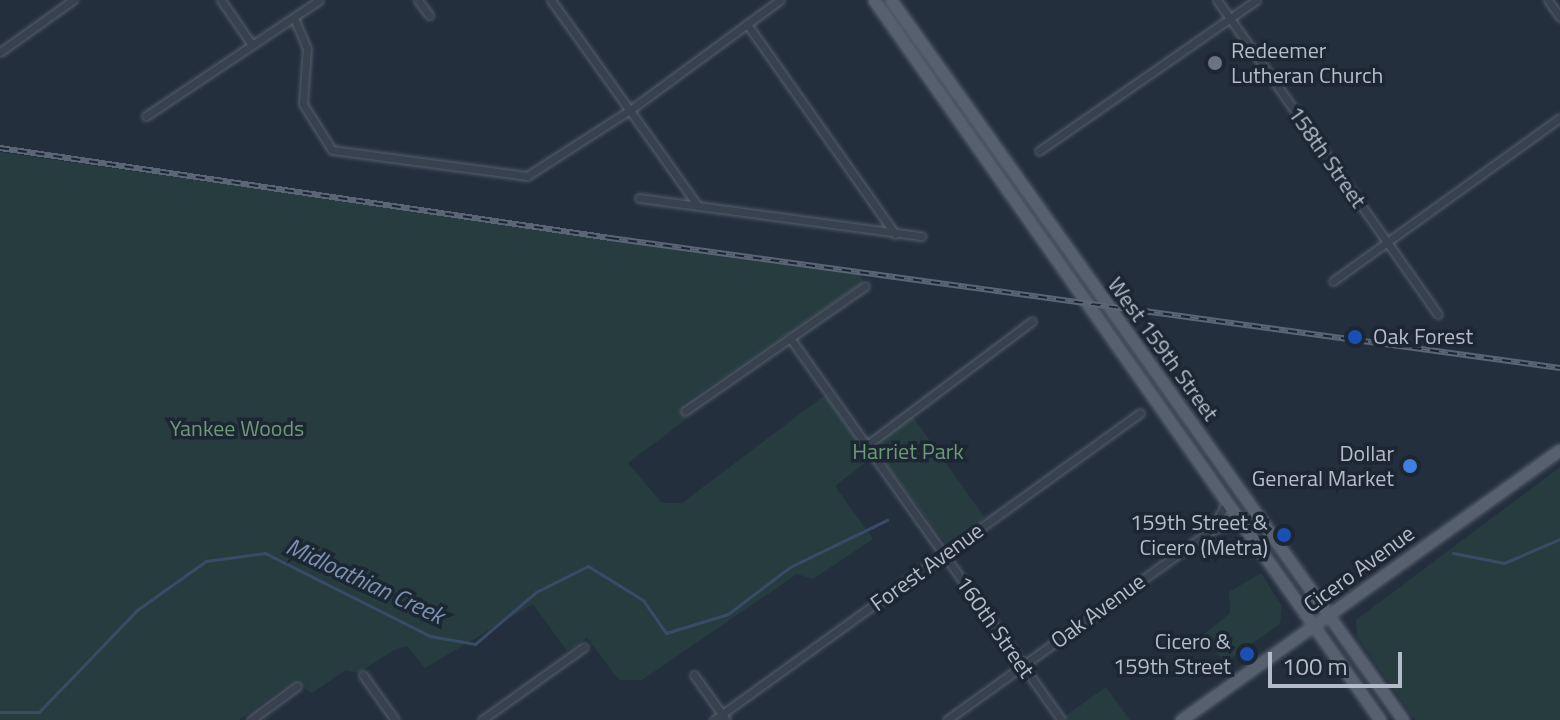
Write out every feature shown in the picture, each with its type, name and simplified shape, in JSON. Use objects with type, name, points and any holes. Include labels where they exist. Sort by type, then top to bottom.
[{"type":"main road","name":"West 159th Street","points":[[874,0],[1380,720]]},
{"type":"main road","name":"West 159th Street","points":[[891,0],[1403,720]]},
{"type":"main road","name":"Cicero Avenue","points":[[1181,720],[1560,450]]},
{"type":"street","points":[[0,52],[73,0]]},
{"type":"street","points":[[221,0],[252,45]]},
{"type":"street","points":[[146,116],[319,0]]},
{"type":"street","points":[[418,0],[429,15]]},
{"type":"street","points":[[551,0],[698,206]]},
{"type":"street","points":[[294,18],[307,48],[303,104],[332,150],[527,176],[630,110],[780,0]]},
{"type":"street","name":"158th Street","points":[[1217,0],[1438,314]]},
{"type":"street","points":[[1039,151],[1256,0]]},
{"type":"street","points":[[1548,0],[1560,17]]},
{"type":"street","points":[[747,24],[895,234]]},
{"type":"street","points":[[1333,281],[1560,118]]},
{"type":"street","points":[[639,198],[921,236]]},
{"type":"street","points":[[685,411],[865,286]]},
{"type":"street","points":[[867,445],[1032,321]]},
{"type":"street","name":"160th Street","points":[[790,338],[1061,720]]},
{"type":"street","name":"Forest Avenue","points":[[714,720],[724,717],[1140,413]]},
{"type":"street","name":"Oak Avenue","points":[[1211,530],[1226,504]]},
{"type":"street","name":"Oak Avenue","points":[[947,720],[1211,530],[1239,522]]},
{"type":"street","points":[[482,720],[584,647]]},
{"type":"street","points":[[363,675],[395,720]]},
{"type":"street","points":[[694,675],[724,717]]},
{"type":"street","points":[[251,720],[297,686]]},
{"type":"green space","name":"Yankee Woods","points":[[0,152],[861,274],[863,282],[683,404],[688,418],[628,463],[662,503],[682,503],[825,395],[870,459],[835,486],[873,539],[813,579],[797,574],[642,680],[619,680],[587,638],[567,651],[533,604],[425,668],[407,646],[394,650],[358,673],[346,670],[312,693],[293,681],[239,720],[0,720]]},
{"type":"green space","name":"Harriet Park","points":[[911,414],[985,518],[946,544],[876,451],[876,442]]},
{"type":"green space","points":[[1560,467],[1560,720],[1415,720],[1357,637],[1356,620]]},
{"type":"green space","points":[[1261,573],[1282,606],[1280,624],[1224,663],[1204,634],[1230,613],[1229,592]]},
{"type":"green space","points":[[1106,687],[1130,720],[1069,720],[1065,716]]},
{"type":"waterway","name":"Midloathian Creek","points":[[0,712],[39,712],[137,610],[206,561],[265,553],[430,636],[475,644],[536,592],[588,566],[643,600],[666,633],[728,614],[790,567],[887,520]]},
{"type":"waterway","points":[[1453,553],[1504,563],[1560,539]]},
{"type":"railway","points":[[0,148],[610,238],[1560,368]]},
{"type":"place","name":"Redeemer Lutheran Church","points":[[1215,63]]},
{"type":"place","name":"Oak Forest","points":[[1355,337]]},
{"type":"place","name":"Dollar General Market","points":[[1410,466]]},
{"type":"place","name":"159th Street & Cicero (Metra)","points":[[1284,535]]},
{"type":"place","name":"Cicero & 159th Street","points":[[1247,654]]}]
